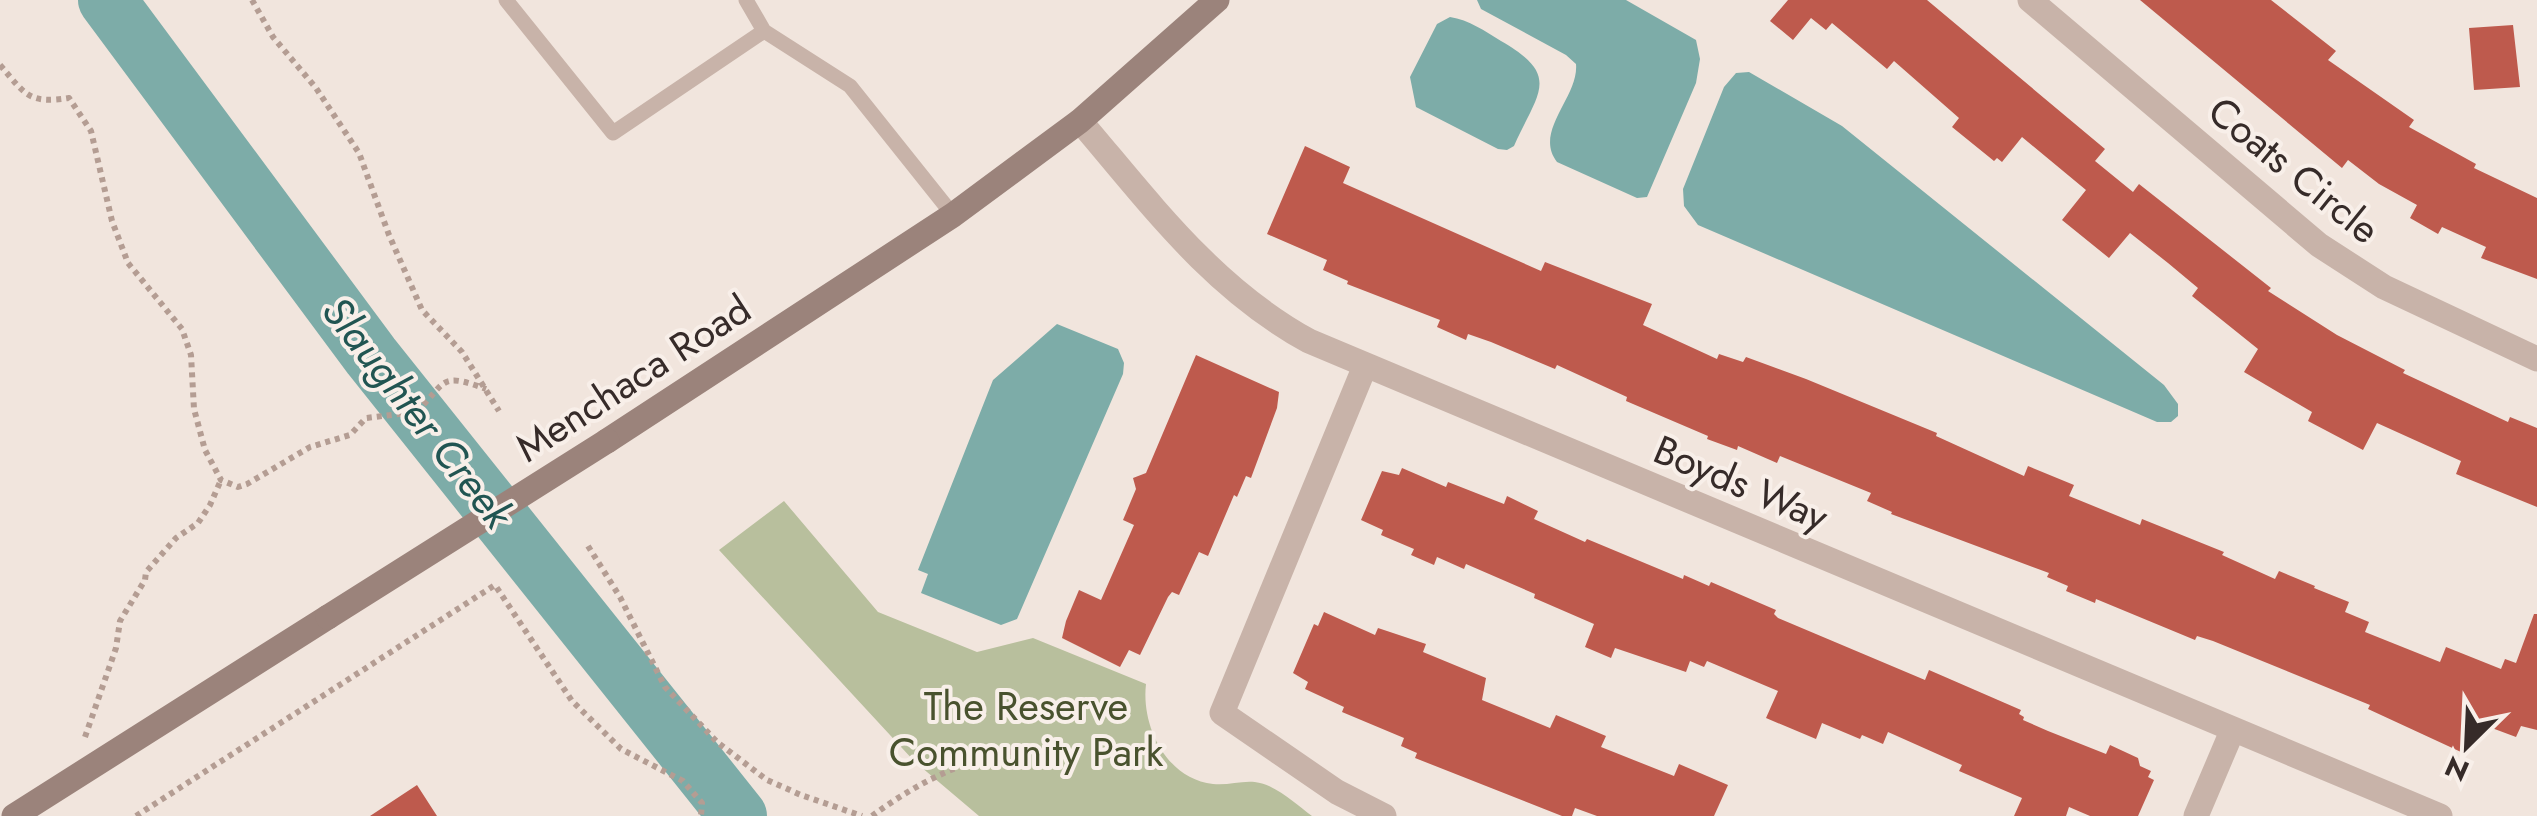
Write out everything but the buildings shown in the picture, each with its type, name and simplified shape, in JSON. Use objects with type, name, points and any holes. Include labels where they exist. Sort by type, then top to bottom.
[{"type":"main road","name":"Menchaca Road","points":[[14,816],[953,216],[1080,121],[1217,0]]},
{"type":"street","name":"Coats Circle","points":[[2030,0],[2319,245],[2384,288],[2537,359]]},
{"type":"street","name":"Boyds Way","points":[[1080,121],[1193,252],[1246,302],[1309,342],[2440,816]]},
{"type":"street","points":[[1365,366],[1222,713],[1338,792],[1384,816]]},
{"type":"street","points":[[2196,816],[2232,729]]},
{"type":"lane","points":[[506,0],[613,133],[764,31]]},
{"type":"lane","points":[[746,0],[764,31],[850,86],[953,216]]},
{"type":"path","points":[[252,0],[273,37],[316,88],[359,153],[388,236],[422,310],[462,352],[499,412]]},
{"type":"path","points":[[0,66],[23,92],[42,102],[69,98],[91,131],[112,221],[128,263],[182,329],[190,356],[194,409],[205,450],[221,480],[238,487],[247,484],[310,447],[350,435],[366,418],[416,412],[447,381],[461,380],[486,388]]},
{"type":"path","points":[[67,785],[116,648],[120,620],[151,564],[176,538],[198,523],[221,480]]},
{"type":"path","points":[[588,546],[620,597],[665,687],[737,760],[800,795],[862,816]]},
{"type":"path","points":[[136,816],[495,586],[572,701],[621,749],[683,781],[702,804],[701,816]]},
{"type":"path","points":[[872,816],[957,767],[990,755],[1017,751]]},
{"type":"green space","name":"The Reserve Community Park","points":[[784,501],[878,612],[977,652],[1033,638],[1146,684],[1153,733],[1170,762],[1182,772],[1213,784],[1267,785],[1312,816],[979,816],[914,761],[719,550]]},
{"type":"water","points":[[1477,0],[1626,0],[1696,40],[1700,59],[1696,83],[1647,197],[1637,198],[1557,162],[1550,138],[1571,89],[1576,64],[1481,9]]},
{"type":"water","points":[[1450,17],[1477,26],[1520,53],[1538,75],[1537,98],[1514,146],[1507,150],[1416,107],[1410,77],[1437,24]]},
{"type":"water","points":[[1749,72],[1842,126],[2164,385],[2178,404],[2178,416],[2171,422],[2157,422],[1698,225],[1684,206],[1683,189],[1724,87],[1736,73]]},
{"type":"water","points":[[1057,324],[1118,349],[1124,363],[1123,374],[1017,619],[1001,625],[921,593],[928,574],[918,570],[993,380]]},
{"type":"waterway","name":"Slaughter Creek","points":[[107,0],[371,356],[738,816]]}]
